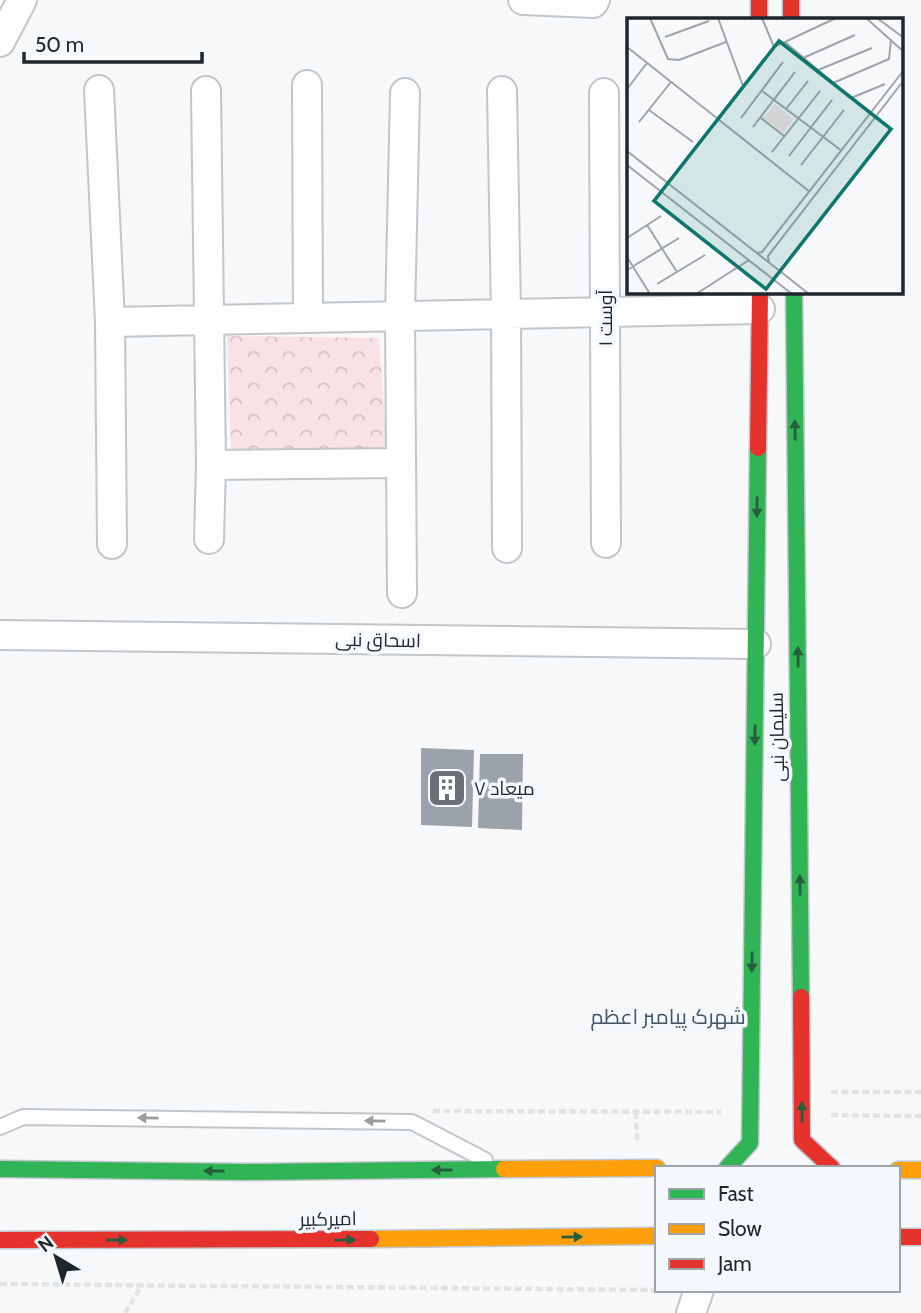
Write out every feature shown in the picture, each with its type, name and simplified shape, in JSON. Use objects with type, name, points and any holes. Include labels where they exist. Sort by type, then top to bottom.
[{"type":"street","points":[[0,42],[22,0]]},
{"type":"street","points":[[523,0],[593,3],[595,0]]},
{"type":"street","points":[[759,0],[759,18]]},
{"type":"street","points":[[791,0],[791,18]]},
{"type":"street","points":[[307,85],[308,318]]},
{"type":"street","points":[[99,90],[110,322],[112,544]]},
{"type":"street","points":[[206,91],[211,465],[209,539]]},
{"type":"street","points":[[502,91],[507,548]]},
{"type":"street","points":[[402,593],[400,316],[405,93]]},
{"type":"street","name":"آوست ١","points":[[604,93],[606,543]]},
{"type":"street","name":"سلیمان نبی","points":[[794,294],[803,1140]]},
{"type":"street","points":[[110,322],[604,312],[760,301]]},
{"type":"street","name":"سلیمان نبی","points":[[729,1166],[750,1143],[756,1128],[756,644],[760,301]]},
{"type":"street","points":[[211,465],[401,463]]},
{"type":"street","name":"اسحاق نبی","points":[[0,635],[756,644]]},
{"type":"street","points":[[782,1141],[803,1140],[830,1166]]},
{"type":"street","points":[[0,1170],[245,1172],[655,1168]]},
{"type":"street","points":[[900,1170],[921,1170]]},
{"type":"street","name":"امیرکبیر","points":[[0,1240],[245,1241],[655,1236]]},
{"type":"street","points":[[900,1237],[921,1237]]},
{"type":"street","points":[[691,1313],[698,1292]]},
{"type":"lane","points":[[0,1127],[23,1117],[412,1122],[505,1170]]},
{"type":"path","points":[[802,1091],[921,1092]]},
{"type":"path","points":[[636,1112],[637,1151]]},
{"type":"path","points":[[802,1115],[921,1116]]},
{"type":"path","points":[[0,1284],[655,1290]]},
{"type":"path","points":[[125,1313],[142,1286]]},
{"type":"green space","points":[[227,336],[379,338],[387,450],[231,450]]},
{"type":"building","name":"میعاد ۷","points":[[421,748],[474,750],[472,827],[421,825]]},
{"type":"building","points":[[480,754],[523,754],[522,830],[478,828]]},
{"type":"traffic: fast","points":[[794,294],[801,997]]},
{"type":"traffic: fast","points":[[729,1166],[750,1143],[758,448]]},
{"type":"traffic: fast","points":[[0,1169],[245,1172],[504,1169]]},
{"type":"traffic: slow","points":[[504,1169],[655,1168]]},
{"type":"traffic: slow","points":[[900,1170],[921,1170]]},
{"type":"traffic: slow","points":[[371,1239],[655,1236]]},
{"type":"traffic: jam","points":[[759,0],[759,18]]},
{"type":"traffic: jam","points":[[791,0],[791,18]]},
{"type":"traffic: jam","points":[[758,448],[760,294]]},
{"type":"traffic: jam","points":[[801,997],[802,1140],[830,1166]]},
{"type":"traffic: jam","points":[[900,1237],[921,1237]]},
{"type":"traffic: jam","points":[[0,1240],[371,1239]]},
{"type":"place","name":"میعاد ۷","points":[[447,788]]},
{"type":"district","name":"شهرک پیامبر اعظم","points":[[668,1016]]}]
